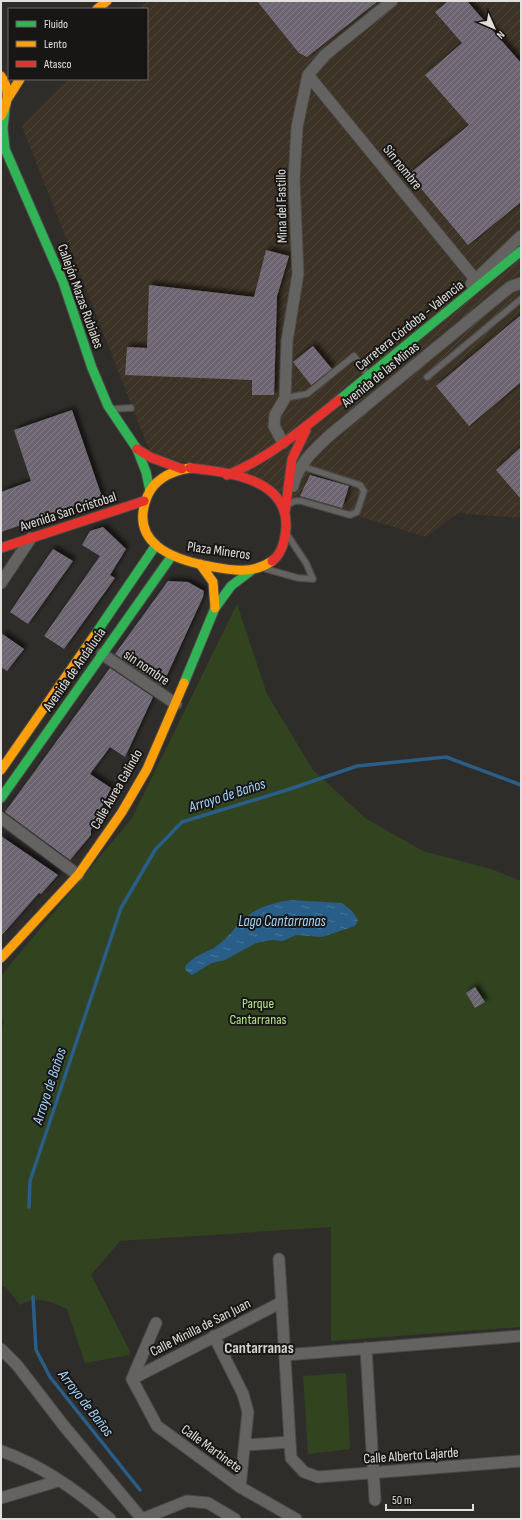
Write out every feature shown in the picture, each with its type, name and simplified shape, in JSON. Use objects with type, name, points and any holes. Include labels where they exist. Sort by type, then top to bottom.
[{"type":"main road","points":[[99,8],[107,1]]},
{"type":"main road","points":[[1,76],[7,84],[8,98]]},
{"type":"main road","points":[[8,98],[19,80]]},
{"type":"main road","name":"Callejón Mazas Rubiales","points":[[8,98],[3,113],[3,148],[34,213],[60,275],[92,368],[111,410],[137,449]]},
{"type":"main road","name":"Carretera Córdoba - Valencia","points":[[227,475],[247,467],[314,420],[521,251]]},
{"type":"main road","name":"Carretera Córdoba - Valencia","points":[[287,508],[293,453],[301,438],[314,420]]},
{"type":"main road","points":[[137,449],[150,457],[182,469]]},
{"type":"main road","points":[[137,449],[146,472],[150,491]]},
{"type":"main road","name":"Plaza Mineros","points":[[182,469],[199,469],[263,485],[287,508],[286,534],[280,550],[272,560],[262,567],[252,570],[236,570],[171,557],[156,546],[149,537],[144,526],[142,515],[144,501],[150,491],[164,476],[182,469]]},
{"type":"main road","name":"Avenida San Cristobal","points":[[1,548],[144,501]]},
{"type":"main road","name":"Avenida de Andalucía","points":[[1,770],[156,546]]},
{"type":"main road","name":"Avenida de Andalucía","points":[[1,798],[171,557]]},
{"type":"main road","points":[[200,564],[213,582],[214,608]]},
{"type":"main road","points":[[214,608],[231,586],[252,570]]},
{"type":"main road","name":"Calle Áurea Galindo","points":[[1,958],[78,875],[122,812],[147,769],[176,704],[214,608]]},
{"type":"street","points":[[308,74],[325,55],[392,1]]},
{"type":"street","name":"Sin nombre","points":[[308,74],[475,279]]},
{"type":"street","name":"Mina del Fastillo","points":[[283,443],[274,426],[275,415],[285,398],[287,341],[298,274],[294,180],[297,127],[308,74]]},
{"type":"street","points":[[451,308],[475,279],[521,236]]},
{"type":"street","name":"Avenida de las Minas","points":[[287,508],[294,481],[301,466],[330,434],[510,287],[521,283]]},
{"type":"street","points":[[1,583],[31,538]]},
{"type":"street","name":"sin nombre","points":[[102,654],[176,704]]},
{"type":"street","points":[[1,818],[78,875]]},
{"type":"street","points":[[246,1445],[290,1442],[278,1259]]},
{"type":"street","name":"Calle Minilla de San Juan","points":[[132,1379],[282,1302]]},
{"type":"street","points":[[132,1379],[156,1323]]},
{"type":"street","points":[[214,1336],[243,1394],[248,1412],[246,1445],[240,1487]]},
{"type":"street","points":[[285,1355],[521,1336]]},
{"type":"street","points":[[366,1348],[375,1500]]},
{"type":"street","points":[[1,1349],[17,1364],[64,1426],[142,1519],[187,1501],[208,1503],[235,1519]]},
{"type":"street","name":"Calle Martinete","points":[[132,1379],[157,1426],[240,1487],[296,1519]]},
{"type":"street","name":"Calle Alberto Lajarde","points":[[290,1442],[291,1458],[304,1472],[318,1477],[521,1461]]},
{"type":"street","points":[[1,1451],[26,1460],[90,1501],[110,1519]]},
{"type":"street","points":[[1,1498],[58,1481]]},
{"type":"lane","points":[[427,377],[521,299]]},
{"type":"lane","points":[[285,398],[307,394],[354,356],[368,376]]},
{"type":"lane","points":[[111,410],[131,408]]},
{"type":"lane","points":[[287,508],[295,501],[350,515],[357,512],[364,491],[360,485],[301,466]]},
{"type":"lane","points":[[262,567],[298,578],[312,579],[306,562],[286,534]]},
{"type":"shaded area","points":[[147,1],[521,1],[521,518],[458,513],[426,537],[150,452],[22,126],[68,80],[148,80],[148,8],[140,8]]},
{"type":"green space","name":"Parque Cantarranas","points":[[237,604],[267,694],[313,770],[365,818],[423,851],[491,869],[521,881],[521,1327],[331,1341],[331,1227],[120,1241],[91,1275],[130,1351],[129,1355],[85,1363],[67,1309],[44,1300],[33,1300],[20,1305],[5,1286],[1,1286],[1,1028],[4,1022],[1,1016],[1,976],[132,818]]},
{"type":"green space","points":[[346,1373],[350,1449],[308,1454],[303,1376]]},
{"type":"water","name":"Lago Cantarranas","points":[[290,900],[342,903],[352,911],[358,920],[355,926],[322,937],[296,935],[283,941],[271,940],[256,943],[225,960],[212,963],[192,975],[186,971],[185,967],[189,962],[222,942],[254,911],[266,906]]},
{"type":"building","points":[[257,1],[378,1],[307,57],[299,53]]},
{"type":"building","points":[[448,1],[467,1],[521,63],[521,202],[468,245],[409,174],[469,125],[425,75],[462,43],[435,12]]},
{"type":"building","points":[[266,250],[289,256],[277,296],[274,395],[252,395],[252,380],[125,375],[127,347],[147,348],[149,285],[254,297]]},
{"type":"building","points":[[521,315],[521,382],[469,426],[436,386]]},
{"type":"building","points":[[313,346],[332,369],[311,385],[293,362]]},
{"type":"building","points":[[72,410],[102,497],[1,532],[1,492],[31,481],[14,430]]},
{"type":"building","points":[[521,447],[521,499],[496,470]]},
{"type":"building","points":[[310,475],[349,486],[342,508],[300,496]]},
{"type":"building","points":[[103,527],[126,549],[110,575],[115,578],[64,649],[44,636],[100,556],[82,545],[90,531]]},
{"type":"building","points":[[53,549],[73,561],[28,624],[10,612]]},
{"type":"building","points":[[168,581],[188,582],[204,591],[203,597],[162,686],[115,654]]},
{"type":"building","points":[[1,633],[24,649],[7,671],[1,667]]},
{"type":"building","points":[[110,668],[153,697],[125,757],[110,747],[90,774],[111,788],[91,830],[91,835],[70,860],[5,812]]},
{"type":"building","points":[[1,836],[58,875],[41,894],[39,893],[1,936]]},
{"type":"building","points":[[475,987],[485,1002],[475,1008],[466,993]]},
{"type":"waterway","name":"Arroyo de Baños","points":[[29,1207],[30,1181],[121,908],[155,850],[182,822],[287,790],[357,766],[446,757],[521,785]]},
{"type":"waterway","name":"Arroyo de Baños","points":[[33,1297],[36,1350],[50,1377],[140,1490]]},
{"type":"traffic: fast","points":[[5,110],[3,128],[5,149],[63,282],[92,368],[108,406],[137,449],[146,472],[150,491]]},
{"type":"traffic: fast","points":[[339,400],[521,251]]},
{"type":"traffic: fast","points":[[94,636],[156,545]]},
{"type":"traffic: fast","points":[[1,798],[171,557]]},
{"type":"traffic: fast","points":[[184,683],[215,608],[231,586],[252,570]]},
{"type":"traffic: slow","points":[[98,8],[107,1]]},
{"type":"traffic: slow","points":[[1,76],[7,91],[6,106],[1,116]]},
{"type":"traffic: slow","points":[[8,98],[19,80]]},
{"type":"traffic: slow","points":[[190,468],[177,471],[164,477],[154,485],[150,491],[143,513],[144,526],[149,537],[157,546],[168,553],[181,559],[208,566],[233,570],[249,570],[272,561]]},
{"type":"traffic: slow","points":[[200,564],[213,582],[215,608]]},
{"type":"traffic: slow","points":[[1,770],[94,636]]},
{"type":"traffic: slow","points":[[1,958],[78,875],[122,812],[147,769],[184,683]]},
{"type":"traffic: jam","points":[[227,475],[257,460],[286,442],[339,400]]},
{"type":"traffic: jam","points":[[285,512],[292,459],[306,430]]},
{"type":"traffic: jam","points":[[137,449],[150,457],[182,469]]},
{"type":"traffic: jam","points":[[190,468],[221,472],[253,481],[266,488],[277,498],[284,511],[286,528],[282,546],[278,555],[272,561]]},
{"type":"traffic: jam","points":[[1,548],[144,501]]},
{"type":"district","name":"Cantarranas","points":[[259,1347]]}]
